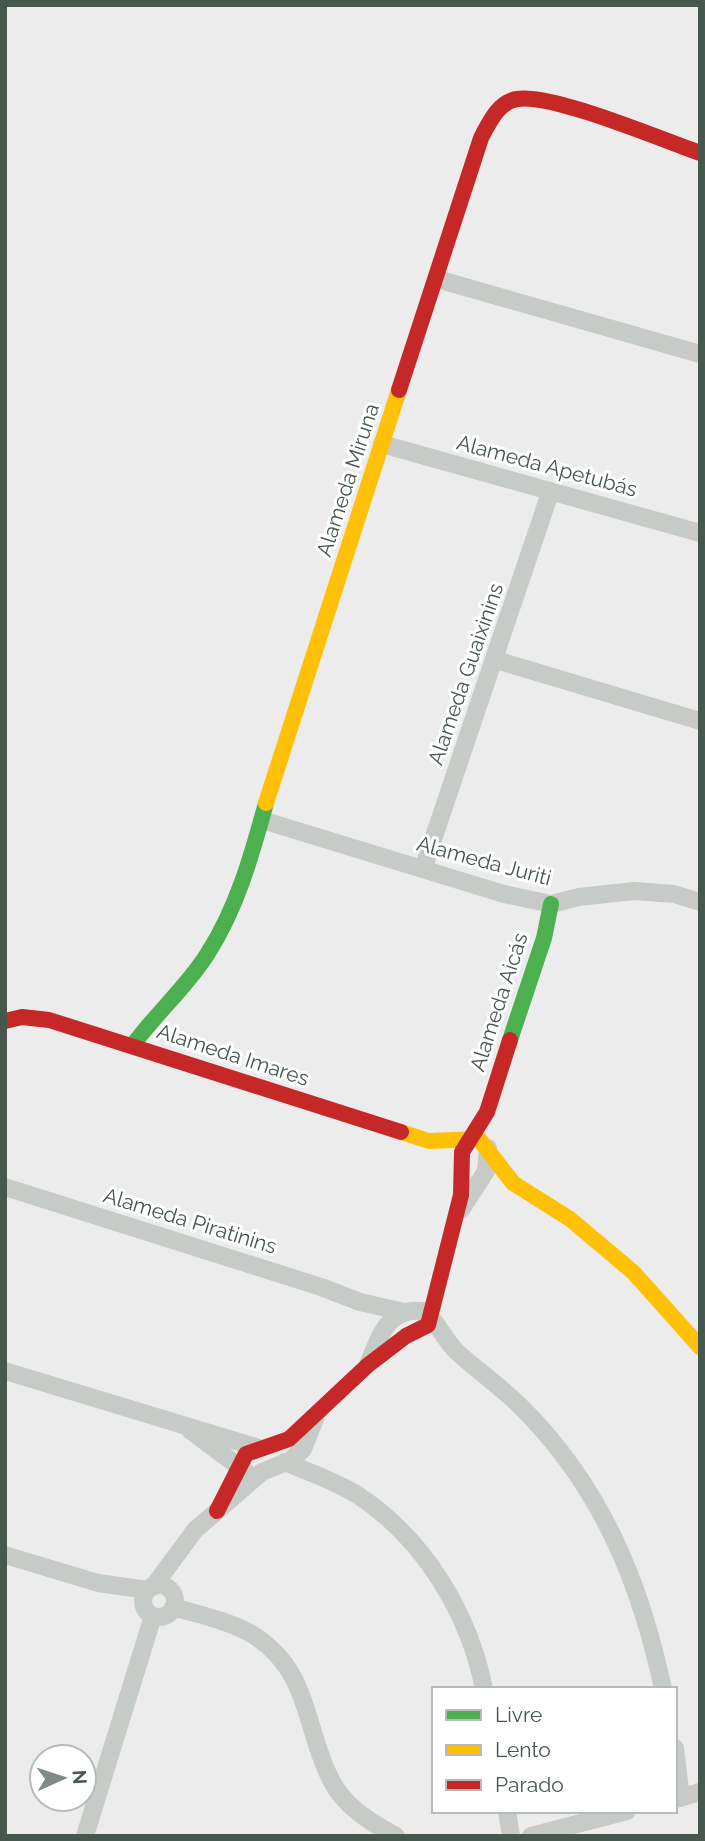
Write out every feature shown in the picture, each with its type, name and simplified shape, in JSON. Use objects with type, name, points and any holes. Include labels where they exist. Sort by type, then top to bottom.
[{"type":"street","name":"Alameda Miruna","points":[[133,1045],[149,1022],[209,953],[226,920],[262,820],[278,758],[481,138],[495,113],[506,104],[524,99],[546,100],[700,153]]},
{"type":"street","points":[[437,279],[700,354]]},
{"type":"street","name":"Alameda Apetubás","points":[[382,444],[700,533]]},
{"type":"street","name":"Alameda Guaixinins","points":[[422,869],[496,660],[550,493]]},
{"type":"street","points":[[496,660],[700,720]]},
{"type":"street","name":"Alameda Juriti","points":[[262,820],[504,894],[551,904],[579,897],[634,891],[674,894],[700,902]]},
{"type":"street","name":"Alameda Aicás","points":[[368,1366],[383,1327],[418,1314],[440,1278],[457,1216],[462,1152],[466,1141],[487,1112],[544,938],[551,904]]},
{"type":"street","name":"Alameda Imares","points":[[5,1021],[22,1017],[49,1020],[429,1141],[466,1141]]},
{"type":"street","name":"Alameda Aicás","points":[[457,1216],[486,1171],[487,1112]]},
{"type":"street","points":[[466,1141],[479,1139],[513,1183],[570,1219],[633,1272],[700,1347]]},
{"type":"street","points":[[429,1141],[471,1178],[513,1183]]},
{"type":"street","name":"Alameda Piratinins","points":[[5,1187],[321,1287],[360,1302],[418,1314]]},
{"type":"street","points":[[360,1302],[383,1327],[455,1350]]},
{"type":"street","points":[[418,1314],[529,1415],[572,1464],[607,1519],[635,1582],[662,1687]]},
{"type":"street","name":"Alameda Aicás","points":[[296,1444],[321,1407],[406,1336],[425,1328],[418,1314]]},
{"type":"street","points":[[5,1371],[259,1448]]},
{"type":"street","points":[[184,1426],[255,1478]]},
{"type":"street","points":[[217,1511],[246,1454],[259,1448],[296,1444]]},
{"type":"street","points":[[85,1836],[149,1599],[184,1546],[217,1511],[268,1468],[285,1462],[296,1444]]},
{"type":"street","points":[[296,1444],[319,1476]]},
{"type":"street","points":[[285,1462],[357,1494],[382,1513],[440,1578],[462,1620],[479,1664],[484,1687]]},
{"type":"street","points":[[5,1555],[149,1599],[163,1616],[173,1600],[176,1567],[184,1546]]},
{"type":"street","points":[[149,1599],[163,1586],[173,1600],[254,1635],[271,1649],[301,1689],[331,1781],[358,1812],[388,1834]]},
{"type":"street","points":[[678,1798],[700,1792]]},
{"type":"street","points":[[507,1813],[511,1836]]},
{"type":"street","points":[[531,1836],[619,1813]]},
{"type":"traffic: fast","points":[[133,1045],[191,977],[218,936],[243,880],[266,803]]},
{"type":"traffic: fast","points":[[510,1040],[544,938],[551,904]]},
{"type":"traffic: slow","points":[[266,803],[399,390]]},
{"type":"traffic: slow","points":[[401,1132],[429,1141],[479,1139],[513,1183],[570,1219],[633,1272],[700,1347]]},
{"type":"traffic: jam","points":[[399,390],[481,138],[504,104],[517,99],[555,103],[700,153]]},
{"type":"traffic: jam","points":[[5,1021],[22,1017],[49,1020],[401,1132]]},
{"type":"traffic: jam","points":[[217,1511],[246,1454],[289,1439],[368,1365],[406,1336],[428,1325],[461,1195],[462,1152],[487,1112],[510,1040]]}]
